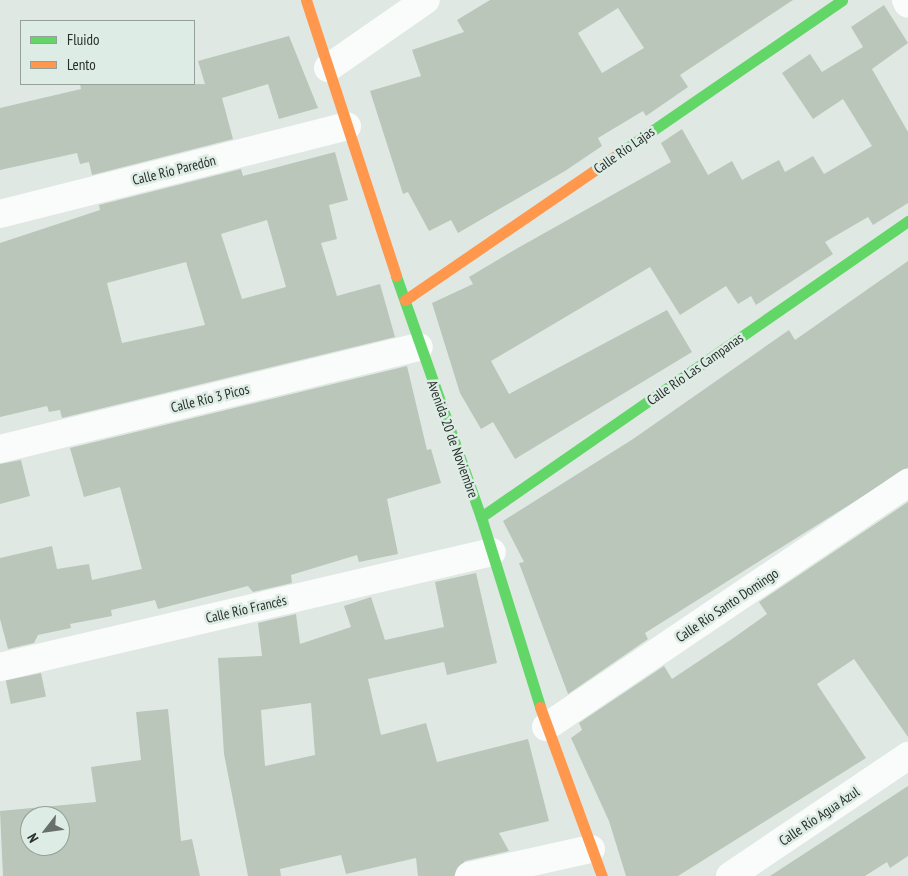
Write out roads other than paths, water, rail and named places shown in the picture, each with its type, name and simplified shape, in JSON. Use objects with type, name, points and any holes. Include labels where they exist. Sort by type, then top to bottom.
[{"type":"street","name":"Avenida 20 de Noviembre","points":[[306,0],[419,347],[481,517],[546,727],[602,876]]},
{"type":"street","points":[[328,68],[426,0]]},
{"type":"street","name":"Calle Río Lajas","points":[[405,300],[842,0]]},
{"type":"street","points":[[906,0],[908,4]]},
{"type":"street","name":"Calle Río Paredón","points":[[0,214],[348,126]]},
{"type":"street","name":"Calle Río Las Campanas","points":[[481,517],[908,221]]},
{"type":"street","name":"Calle Río 3 Picos","points":[[0,449],[419,347]]},
{"type":"street","name":"Calle Río Santo Domingo","points":[[546,727],[908,483]]},
{"type":"street","name":"Calle Río Francés","points":[[0,667],[492,552]]},
{"type":"street","name":"Calle Río Agua Azul","points":[[730,876],[908,756]]},
{"type":"street","points":[[469,876],[591,848]]}]
